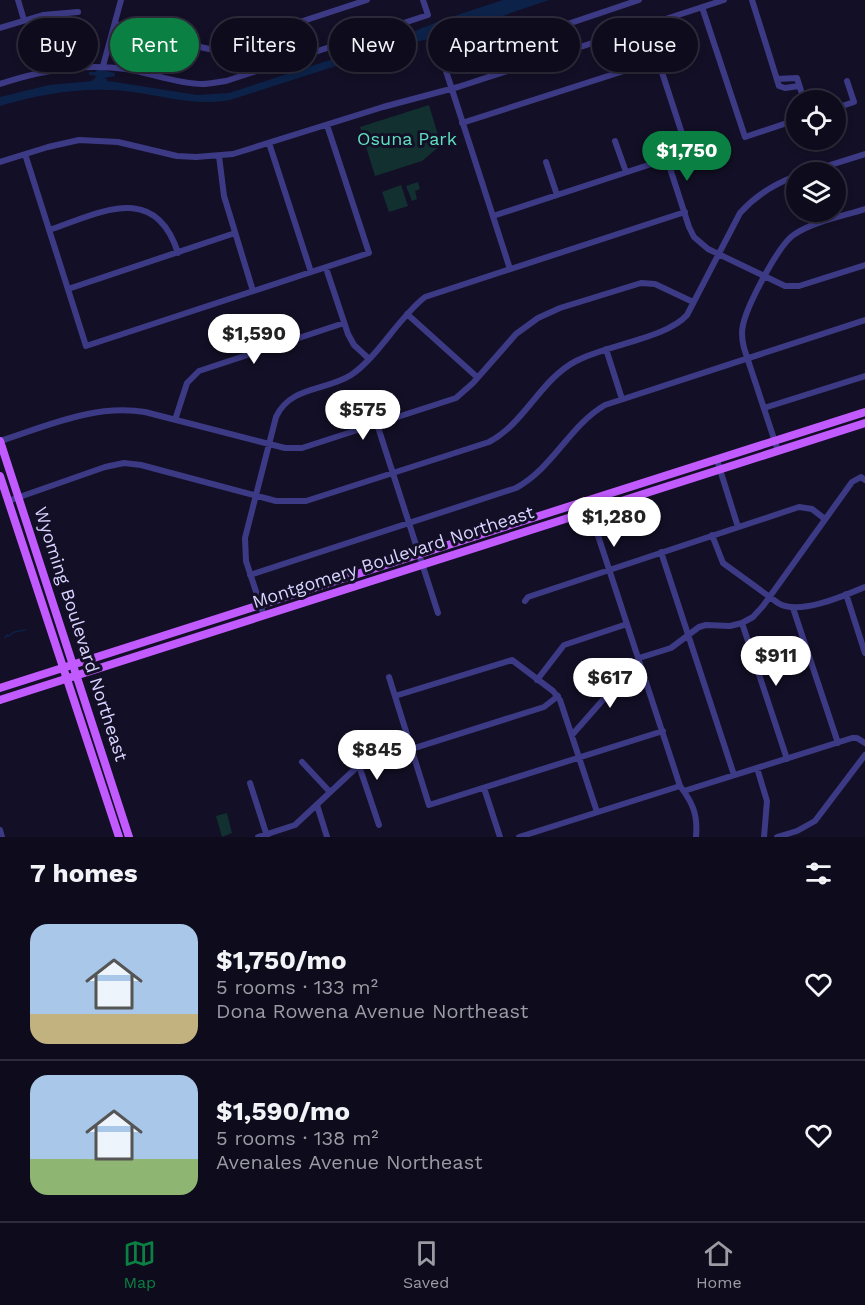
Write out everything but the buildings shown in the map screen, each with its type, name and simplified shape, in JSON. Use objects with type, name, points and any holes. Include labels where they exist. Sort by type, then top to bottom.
[{"type":"main road","name":"Montgomery Boulevard Northeast","points":[[0,688],[865,412]]},
{"type":"main road","name":"Montgomery Boulevard Northeast","points":[[0,700],[865,423]]},
{"type":"main road","name":"Wyoming Boulevard Northeast","points":[[0,441],[129,837]]},
{"type":"main road","name":"Wyoming Boulevard Northeast","points":[[0,476],[119,837]]},
{"type":"main road","points":[[0,694],[9,685]]},
{"type":"street","points":[[18,0],[23,18]]},
{"type":"street","points":[[116,18],[121,0]]},
{"type":"street","points":[[199,47],[221,48],[367,0]]},
{"type":"street","points":[[0,84],[41,72],[103,66],[140,71],[184,82],[204,84],[226,81],[428,15],[423,0]]},
{"type":"street","points":[[510,269],[445,68],[448,63],[639,0]]},
{"type":"street","points":[[0,162],[63,143],[98,140],[118,142],[177,156],[219,156],[269,143],[382,107],[452,89],[724,0]]},
{"type":"street","points":[[752,0],[778,86],[782,88],[799,86],[800,90]]},
{"type":"street","points":[[702,7],[745,137],[786,123]]},
{"type":"street","points":[[32,18],[78,12]]},
{"type":"street","points":[[0,28],[18,22]]},
{"type":"street","points":[[103,66],[110,42]]},
{"type":"street","points":[[462,123],[658,60],[688,152],[493,216]]},
{"type":"street","points":[[846,105],[854,102],[847,81]]},
{"type":"street","points":[[25,154],[86,346],[369,253],[327,125]]},
{"type":"street","points":[[615,141],[626,172]]},
{"type":"street","points":[[269,143],[311,272]]},
{"type":"street","points":[[840,162],[865,154]]},
{"type":"street","points":[[219,156],[224,196],[253,291]]},
{"type":"street","points":[[667,159],[694,237],[700,244],[718,254],[781,285],[795,287],[865,265]]},
{"type":"street","points":[[546,162],[557,195]]},
{"type":"street","points":[[8,501],[19,495],[124,463],[141,465],[276,501],[306,501],[496,438],[509,428],[544,386],[574,361],[674,326],[687,315],[740,213],[750,202],[772,186],[786,180]]},
{"type":"street","points":[[49,230],[117,208],[139,209],[157,217],[169,230],[178,253]]},
{"type":"street","points":[[778,451],[742,337],[746,314],[781,246],[806,228],[865,209]]},
{"type":"street","points":[[264,616],[246,561],[244,538],[276,417],[288,400],[345,378],[359,369],[425,297],[684,212]]},
{"type":"street","points":[[68,289],[235,233]]},
{"type":"street","points":[[326,267],[344,323],[354,345],[368,358]]},
{"type":"street","points":[[0,441],[79,415],[104,410],[135,410],[269,445],[302,448],[456,398],[526,326],[560,308],[641,283],[656,284],[693,302]]},
{"type":"street","points":[[407,314],[477,377]]},
{"type":"street","points":[[250,575],[504,493],[525,483],[549,463],[590,415],[605,405],[865,320]]},
{"type":"street","points":[[175,420],[185,386],[199,371],[344,323]]},
{"type":"street","points":[[606,349],[622,399]]},
{"type":"street","points":[[764,408],[865,376]]},
{"type":"street","points":[[377,424],[438,613]]},
{"type":"street","points":[[717,460],[738,526]]},
{"type":"street","points":[[639,658],[671,648],[694,629],[706,625],[730,626],[742,623],[759,612],[852,482],[861,477],[865,480]]},
{"type":"street","points":[[587,502],[682,789],[694,806],[696,837]]},
{"type":"street","points":[[525,601],[528,597],[799,507],[812,509],[825,519]]},
{"type":"street","points":[[712,535],[723,562],[783,605],[793,608],[865,587]]},
{"type":"street","points":[[661,552],[734,775]]},
{"type":"street","points":[[846,594],[865,653]]},
{"type":"street","points":[[793,608],[838,743]]},
{"type":"street","points":[[742,623],[787,759]]},
{"type":"street","points":[[537,680],[564,645],[627,624]]},
{"type":"street","points":[[395,696],[512,660],[558,696],[563,705],[597,812]]},
{"type":"street","points":[[572,735],[616,685],[644,675]]},
{"type":"street","points":[[389,676],[429,805],[663,731]]},
{"type":"street","points":[[258,837],[267,836],[295,825],[360,766],[544,707],[558,696]]},
{"type":"street","points":[[519,837],[597,812],[758,768],[852,738],[865,742]]},
{"type":"street","points":[[352,745],[379,825]]},
{"type":"street","points":[[777,837],[798,834],[822,814],[865,754]]},
{"type":"street","points":[[302,762],[330,792]]},
{"type":"street","points":[[758,768],[767,801],[764,837]]},
{"type":"street","points":[[250,783],[267,836]]},
{"type":"street","points":[[484,788],[500,837]]},
{"type":"street","points":[[317,805],[327,837]]},
{"type":"street","points":[[0,830],[2,837]]},
{"type":"green space","name":"Osuna Park","points":[[429,105],[441,145],[422,161],[375,176],[360,127]]},
{"type":"green space","points":[[418,182],[420,189],[415,191],[417,199],[412,201],[406,186]]},
{"type":"green space","points":[[401,185],[408,206],[389,212],[382,192]]},
{"type":"green space","points":[[227,813],[232,833],[222,837],[216,816]]},
{"type":"water","points":[[503,0],[549,0],[497,18],[448,18]]},
{"type":"water","points":[[428,26],[428,39],[416,42],[416,31]]},
{"type":"water","points":[[329,60],[329,68],[230,100],[217,102],[193,101],[116,90],[83,90],[33,97],[0,106],[0,97],[49,85],[92,81],[97,76],[89,75],[89,72],[98,72],[98,69],[115,73],[115,76],[104,78],[107,81],[197,95],[229,93],[293,72],[317,72],[317,64]]},
{"type":"waterway","points":[[5,638],[14,632],[25,630]]}]
